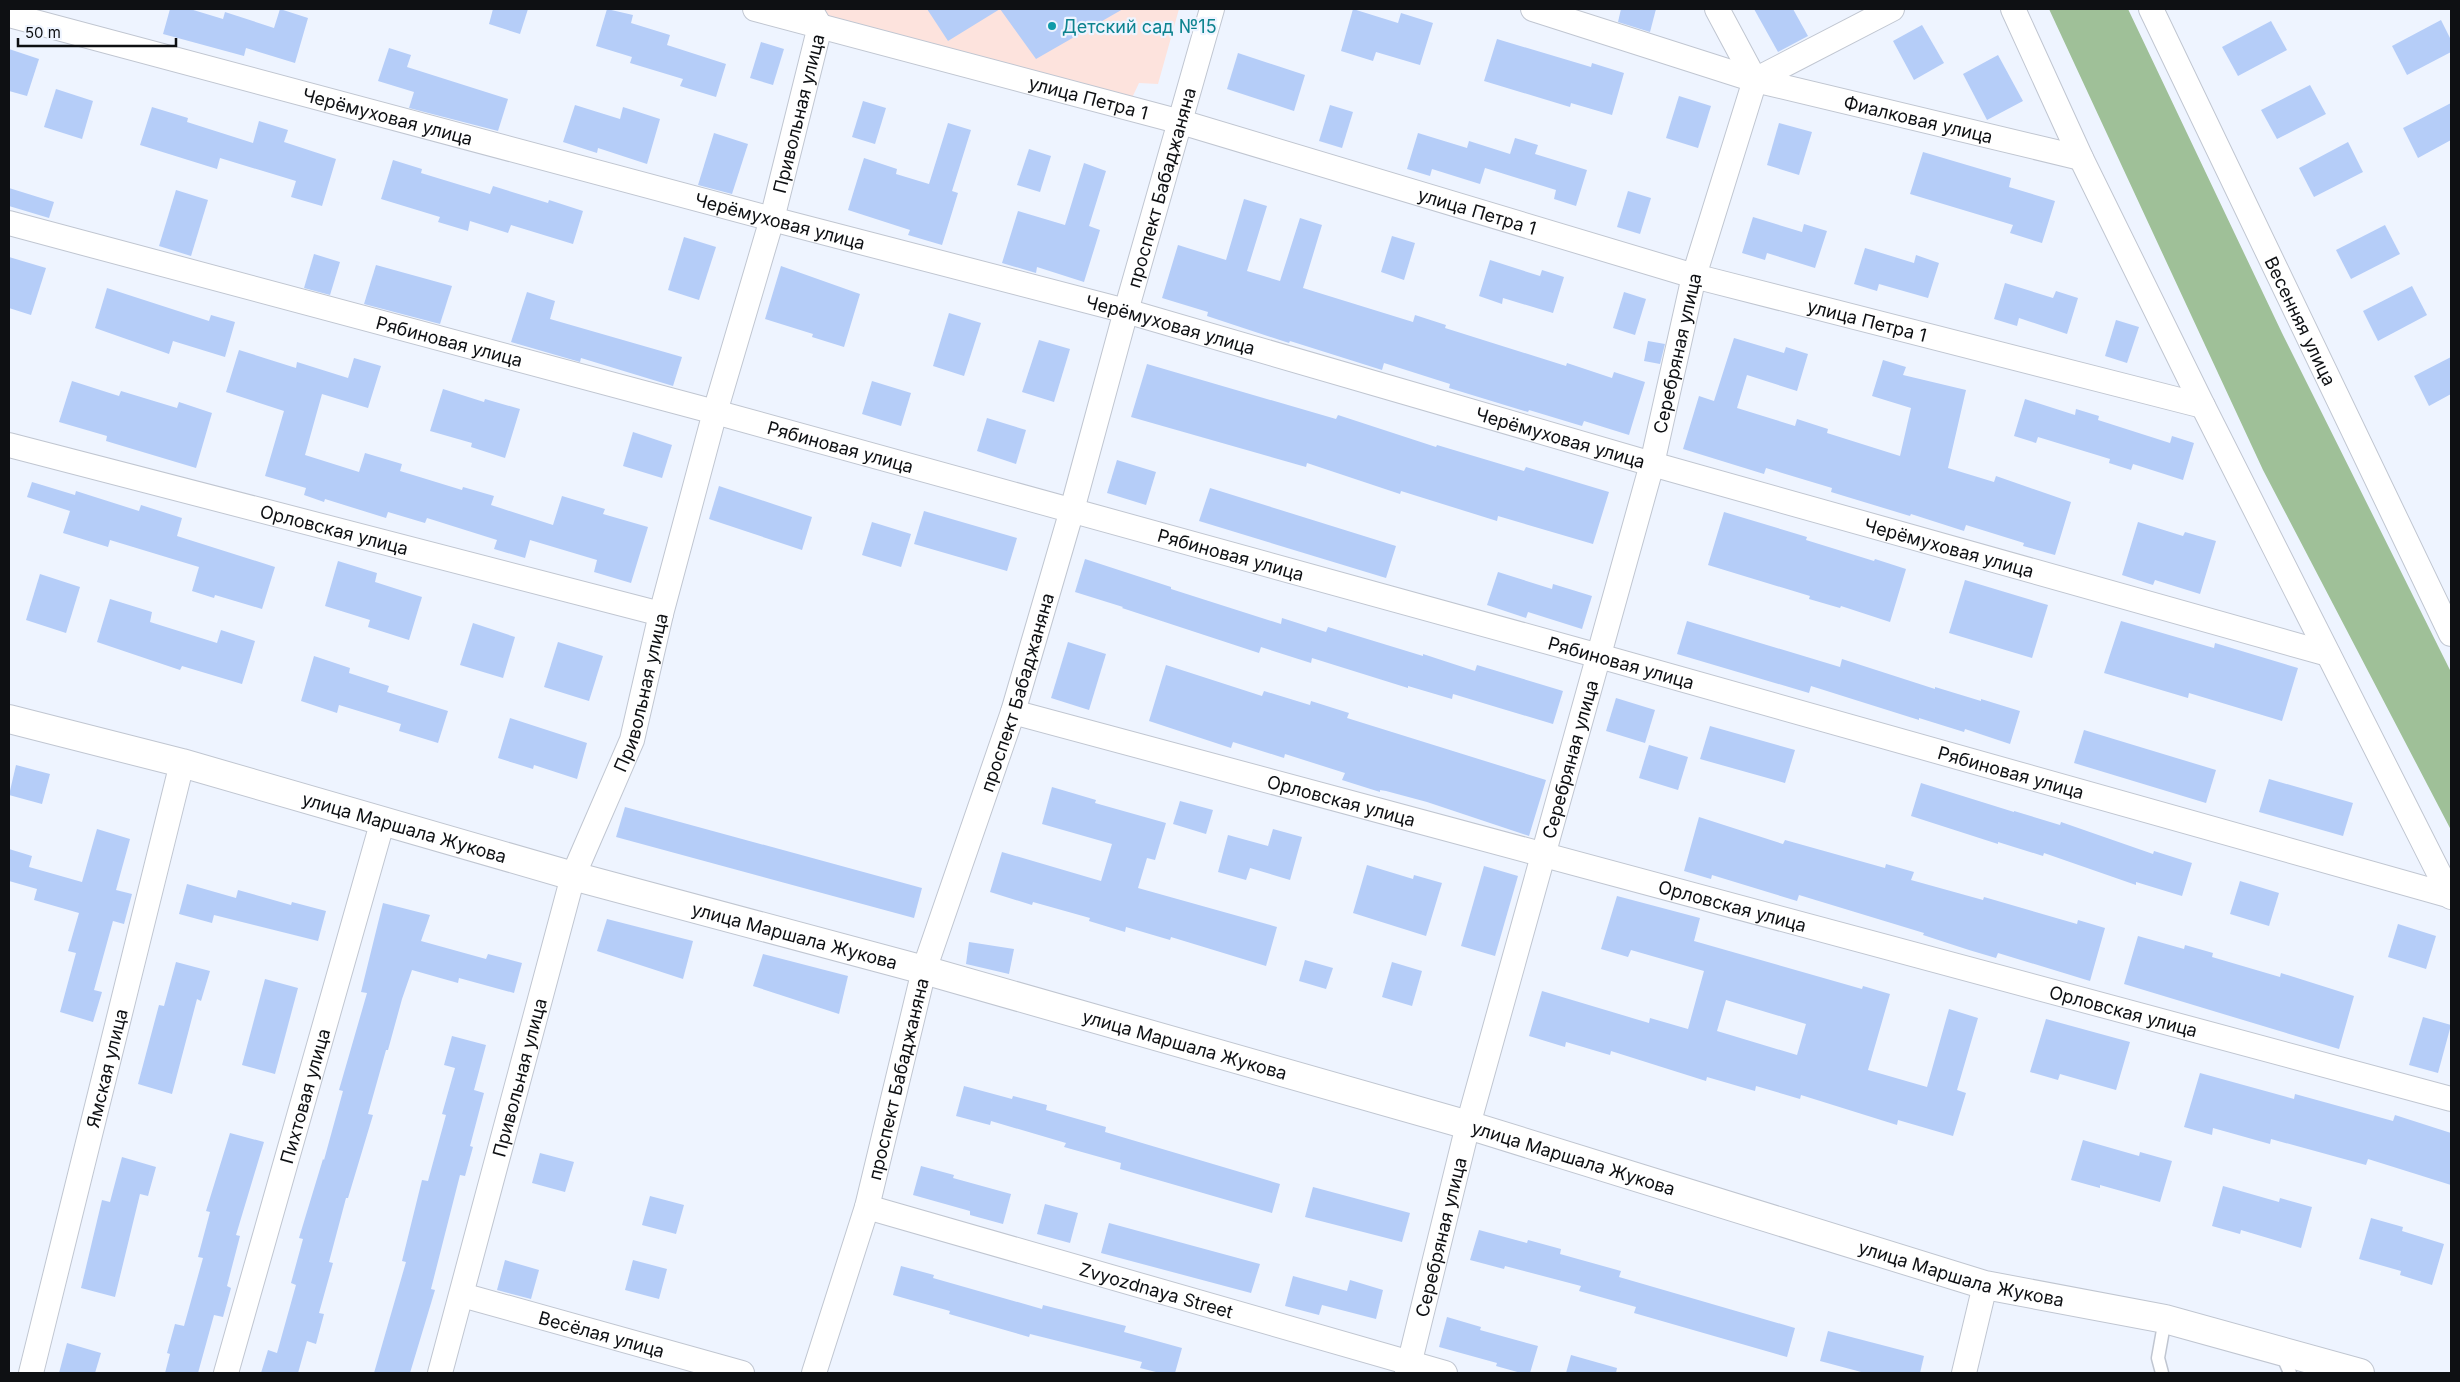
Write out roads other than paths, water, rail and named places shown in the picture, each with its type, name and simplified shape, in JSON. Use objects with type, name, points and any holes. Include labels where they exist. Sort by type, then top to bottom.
[{"type":"main road","name":"улица Маршала Жукова","points":[[9,719],[182,763],[573,876],[924,970],[1468,1125],[1985,1285],[2165,1319],[2285,1362],[2360,1373]]},
{"type":"street","name":"улица Петра 1","points":[[755,9],[815,17],[1181,122],[1694,276],[2203,406]]},
{"type":"street","name":"проспект Бабаджаняна","points":[[814,1373],[867,1207],[924,970],[1013,712],[1072,510],[1126,311],[1212,9]]},
{"type":"street","name":"Фиалковая улица","points":[[1533,9],[1755,80],[2081,158]]},
{"type":"street","points":[[1717,9],[1755,80],[1892,9]]},
{"type":"street","points":[[2013,9],[2081,158],[2203,406],[2451,896]]},
{"type":"street","name":"Весенняя улица","points":[[2151,9],[2445,606],[2451,634]]},
{"type":"street","name":"Черёмуховая улица","points":[[9,15],[772,219],[1126,311],[1652,464],[2328,654]]},
{"type":"street","name":"Привольная улица","points":[[440,1373],[573,876],[632,740],[661,614],[715,412],[772,219],[815,17]]},
{"type":"street","name":"Серебряная улица","points":[[1408,1368],[1468,1125],[1652,464],[1694,276],[1755,80]]},
{"type":"street","name":"Рябиновая улица","points":[[9,223],[715,412],[1072,510],[2451,896]]},
{"type":"street","name":"Орловская улица","points":[[9,444],[661,614]]},
{"type":"street","name":"Орловская улица","points":[[1013,712],[2451,1099]]},
{"type":"street","name":"Ямская улица","points":[[31,1373],[182,763]]},
{"type":"street","name":"Пихтовая улица","points":[[226,1373],[383,820]]},
{"type":"street","name":"Zvyozdnaya Street","points":[[867,1207],[1408,1368],[1446,1373]]},
{"type":"street","points":[[1964,1373],[1985,1285]]},
{"type":"street","name":"Весёлая улица","points":[[462,1295],[742,1373]]},
{"type":"lane","points":[[2162,1373],[2158,1358],[2165,1319]]},
{"type":"place","name":"Детский сад №15","points":[[1052,26]]}]
